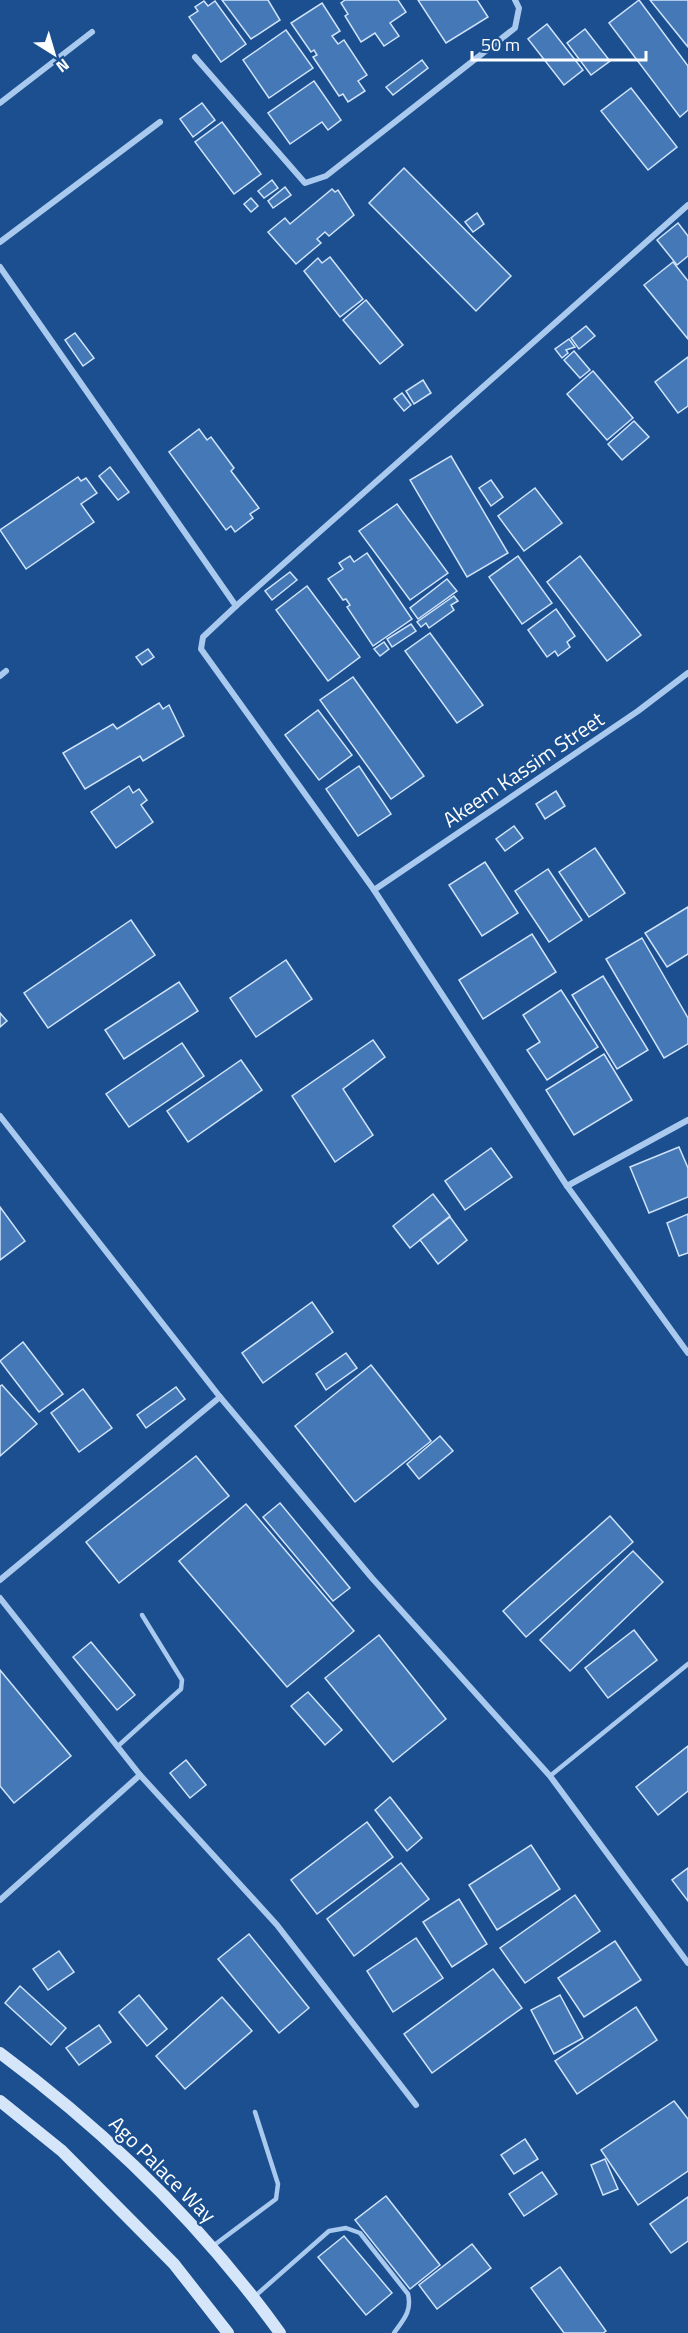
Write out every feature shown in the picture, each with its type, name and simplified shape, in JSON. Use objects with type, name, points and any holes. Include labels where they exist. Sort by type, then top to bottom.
[{"type":"main road","name":"Ago Palace Way","points":[[0,2053],[109,2140],[213,2246],[280,2333]]},
{"type":"main road","points":[[0,2101],[62,2151],[158,2248],[228,2333]]},
{"type":"street","points":[[195,57],[305,183],[326,176],[515,28],[519,8],[515,0]]},
{"type":"street","points":[[0,103],[92,32]]},
{"type":"street","points":[[0,242],[160,122]]},
{"type":"street","points":[[688,206],[236,606],[203,637],[201,649],[374,890],[567,1186],[688,1353]]},
{"type":"street","points":[[0,267],[236,606]]},
{"type":"street","name":"Akeem Kassim Street","points":[[374,890],[638,711],[688,673]]},
{"type":"street","points":[[0,1116],[220,1397],[372,1578],[550,1776],[688,1962]]},
{"type":"street","points":[[567,1186],[688,1120]]},
{"type":"street","points":[[0,1580],[220,1397]]},
{"type":"street","points":[[0,1598],[140,1775],[278,1925],[416,2105]]},
{"type":"street","points":[[0,1900],[140,1775]]},
{"type":"lane","points":[[117,1747],[181,1689],[182,1680],[142,1615]]},
{"type":"lane","points":[[550,1776],[688,1664]]},
{"type":"lane","points":[[213,2246],[276,2199],[278,2184],[255,2112]]},
{"type":"lane","points":[[254,2297],[329,2231],[346,2228],[360,2233],[408,2294],[411,2305],[394,2333]]},
{"type":"building","points":[[222,0],[268,0],[280,20],[251,39]]},
{"type":"building","points":[[345,0],[398,0],[406,12],[390,23],[399,36],[384,46],[375,33],[361,42],[345,16],[348,14],[341,3]]},
{"type":"building","points":[[418,0],[477,0],[488,17],[446,43]]},
{"type":"building","points":[[639,0],[688,66],[688,110],[680,117],[609,23]]},
{"type":"building","points":[[650,0],[688,0],[688,47]]},
{"type":"building","points":[[204,1],[208,6],[215,1],[246,44],[221,62],[189,17],[198,11],[195,7]]},
{"type":"building","points":[[322,3],[340,31],[332,36],[338,44],[344,40],[367,75],[358,81],[365,91],[348,102],[343,94],[339,96],[313,57],[317,55],[314,50],[311,52],[291,23]]},
{"type":"building","points":[[547,24],[583,70],[564,85],[528,39]]},
{"type":"building","points":[[585,29],[610,61],[591,75],[567,43]]},
{"type":"building","points":[[286,30],[313,68],[269,98],[243,60]]},
{"type":"building","points":[[422,60],[428,68],[393,95],[386,87]]},
{"type":"building","points":[[314,81],[341,120],[328,130],[322,122],[290,144],[268,113]]},
{"type":"building","points":[[631,88],[677,147],[648,170],[601,111]]},
{"type":"building","points":[[202,103],[215,120],[193,137],[180,119]]},
{"type":"building","points":[[222,122],[261,174],[234,194],[195,142]]},
{"type":"building","points":[[404,168],[511,276],[476,311],[369,203]]},
{"type":"building","points":[[272,180],[278,188],[264,198],[258,191]]},
{"type":"building","points":[[285,187],[291,195],[273,208],[268,201]]},
{"type":"building","points":[[332,189],[335,192],[338,190],[354,215],[329,236],[325,232],[317,239],[321,243],[296,264],[268,232],[285,218],[290,224]]},
{"type":"building","points":[[251,198],[258,206],[251,212],[244,204]]},
{"type":"building","points":[[477,213],[484,224],[473,232],[465,222]]},
{"type":"building","points":[[678,223],[688,236],[688,256],[677,265],[657,240]]},
{"type":"building","points":[[330,257],[363,299],[340,317],[304,271],[318,258],[322,263]]},
{"type":"building","points":[[673,262],[688,281],[688,339],[644,285]]},
{"type":"building","points":[[366,300],[403,345],[380,364],[343,320]]},
{"type":"building","points":[[586,326],[595,336],[579,349],[571,338]]},
{"type":"building","points":[[75,333],[94,358],[83,366],[65,340]]},
{"type":"building","points":[[569,339],[575,347],[566,350],[568,353],[562,358],[555,349]]},
{"type":"building","points":[[574,351],[590,370],[580,378],[564,360]]},
{"type":"building","points":[[688,357],[688,406],[678,413],[655,382]]},
{"type":"building","points":[[593,371],[633,418],[607,440],[567,394]]},
{"type":"building","points":[[423,380],[431,393],[414,404],[406,391]]},
{"type":"building","points":[[402,393],[411,405],[404,411],[394,399]]},
{"type":"building","points":[[634,421],[649,437],[622,460],[608,444]]},
{"type":"building","points":[[199,429],[207,440],[211,437],[234,468],[231,471],[259,508],[250,514],[253,518],[235,532],[231,526],[226,530],[169,452]]},
{"type":"building","points":[[451,456],[508,553],[467,577],[410,480]]},
{"type":"building","points":[[110,467],[129,492],[118,500],[99,476]]},
{"type":"building","points":[[78,477],[81,481],[86,478],[97,493],[81,504],[94,522],[26,569],[0,530]]},
{"type":"building","points":[[491,480],[503,497],[491,506],[479,488]]},
{"type":"building","points":[[535,488],[562,523],[524,551],[498,516]]},
{"type":"building","points":[[397,504],[448,573],[410,600],[359,531]]},
{"type":"building","points":[[367,553],[412,619],[373,646],[347,607],[350,605],[346,599],[343,600],[328,579],[343,569],[339,563],[350,556],[354,562]]},
{"type":"building","points":[[518,556],[552,603],[522,624],[489,577]]},
{"type":"building","points":[[580,556],[641,635],[607,661],[547,582]]},
{"type":"building","points":[[290,572],[297,580],[272,600],[265,591]]},
{"type":"building","points":[[447,579],[457,591],[418,619],[410,608]]},
{"type":"building","points":[[307,586],[360,657],[328,681],[276,610]]},
{"type":"building","points":[[454,596],[458,601],[451,605],[454,610],[429,628],[426,623],[421,627],[417,622]]},
{"type":"building","points":[[556,609],[575,636],[567,642],[570,647],[558,656],[555,651],[547,657],[528,630]]},
{"type":"building","points":[[411,624],[416,631],[392,647],[387,639]]},
{"type":"building","points":[[430,633],[483,705],[457,723],[405,651]]},
{"type":"building","points":[[384,642],[389,649],[380,656],[374,649]]},
{"type":"building","points":[[148,649],[154,657],[142,665],[136,657]]},
{"type":"building","points":[[353,677],[424,776],[391,799],[320,700]]},
{"type":"building","points":[[159,703],[163,709],[169,705],[184,736],[143,761],[140,756],[85,789],[63,753],[113,724],[117,729]]},
{"type":"building","points":[[318,710],[352,755],[319,780],[285,735]]},
{"type":"building","points":[[359,766],[391,814],[358,836],[326,789]]},
{"type":"building","points":[[129,786],[133,793],[139,789],[147,800],[141,805],[153,822],[116,848],[91,812]]},
{"type":"building","points":[[556,791],[565,806],[545,819],[536,804]]},
{"type":"building","points":[[514,826],[523,838],[505,851],[496,839]]},
{"type":"building","points":[[595,848],[625,893],[589,917],[559,872]]},
{"type":"building","points":[[485,862],[518,913],[482,936],[449,885]]},
{"type":"building","points":[[548,869],[582,920],[549,942],[515,891]]},
{"type":"building","points":[[688,907],[688,954],[667,967],[645,933]]},
{"type":"building","points":[[131,920],[155,955],[48,1028],[24,993]]},
{"type":"building","points":[[532,934],[556,972],[483,1019],[459,980]]},
{"type":"building","points":[[642,938],[688,1018],[688,1044],[664,1058],[606,959]]},
{"type":"building","points":[[286,960],[312,999],[256,1037],[230,998]]},
{"type":"building","points":[[603,976],[648,1050],[617,1069],[572,995]]},
{"type":"building","points":[[179,982],[198,1011],[124,1059],[105,1030]]},
{"type":"building","points":[[561,990],[598,1047],[547,1080],[527,1050],[540,1042],[523,1015]]},
{"type":"building","points":[[0,1013],[7,1021],[0,1027]]},
{"type":"building","points":[[373,1040],[385,1057],[343,1089],[373,1135],[335,1162],[292,1096]]},
{"type":"building","points":[[182,1043],[204,1076],[129,1127],[106,1094]]},
{"type":"building","points":[[604,1054],[632,1100],[574,1135],[546,1090]]},
{"type":"building","points":[[241,1060],[262,1090],[188,1142],[167,1111]]},
{"type":"building","points":[[679,1147],[688,1168],[688,1197],[649,1213],[630,1167]]},
{"type":"building","points":[[491,1148],[512,1177],[465,1210],[445,1181]]},
{"type":"building","points":[[433,1194],[450,1216],[410,1248],[393,1226]]},
{"type":"building","points":[[0,1207],[25,1241],[0,1260]]},
{"type":"building","points":[[688,1214],[688,1253],[679,1256],[667,1223]]},
{"type":"building","points":[[450,1217],[467,1240],[438,1264],[420,1240]]},
{"type":"building","points":[[312,1302],[333,1332],[263,1383],[242,1353]]},
{"type":"building","points":[[23,1342],[63,1394],[39,1412],[0,1361]]},
{"type":"building","points":[[346,1353],[357,1368],[326,1390],[316,1374]]},
{"type":"building","points":[[371,1365],[431,1441],[355,1502],[295,1426]]},
{"type":"building","points":[[2,1385],[37,1424],[0,1456],[0,1386]]},
{"type":"building","points":[[176,1387],[185,1399],[146,1428],[137,1415]]},
{"type":"building","points":[[83,1389],[112,1428],[79,1452],[51,1413]]},
{"type":"building","points":[[440,1436],[453,1451],[419,1479],[407,1464]]},
{"type":"building","points":[[196,1456],[229,1496],[119,1583],[86,1542]]},
{"type":"building","points":[[280,1503],[350,1588],[333,1601],[263,1517]]},
{"type":"building","points":[[246,1504],[354,1631],[287,1687],[179,1561]]},
{"type":"building","points":[[610,1516],[633,1542],[526,1637],[503,1611]]},
{"type":"building","points":[[633,1551],[663,1582],[570,1671],[540,1640]]},
{"type":"building","points":[[634,1630],[657,1660],[608,1698],[585,1668]]},
{"type":"building","points":[[379,1635],[446,1719],[393,1762],[325,1678]]},
{"type":"building","points":[[91,1642],[135,1695],[117,1710],[73,1657]]},
{"type":"building","points":[[0,1670],[71,1756],[14,1803],[0,1786]]},
{"type":"building","points":[[308,1692],[342,1730],[325,1745],[291,1706]]},
{"type":"building","points":[[688,1746],[688,1791],[658,1815],[636,1787]]},
{"type":"building","points":[[186,1760],[206,1785],[190,1798],[170,1773]]},
{"type":"building","points":[[390,1797],[422,1838],[407,1851],[375,1810]]},
{"type":"building","points":[[367,1822],[393,1857],[317,1914],[291,1880]]},
{"type":"building","points":[[531,1845],[560,1889],[497,1930],[469,1885]]},
{"type":"building","points":[[401,1863],[429,1899],[354,1956],[327,1919]]},
{"type":"building","points":[[688,1868],[688,1901],[672,1880]]},
{"type":"building","points":[[575,1895],[600,1931],[525,1983],[500,1948]]},
{"type":"building","points":[[459,1899],[487,1944],[452,1967],[423,1922]]},
{"type":"building","points":[[249,1934],[309,2008],[279,2033],[218,1959]]},
{"type":"building","points":[[416,1938],[443,1978],[393,2012],[367,1971]]},
{"type":"building","points":[[615,1941],[641,1980],[584,2017],[558,1978]]},
{"type":"building","points":[[59,1951],[74,1972],[48,1990],[33,1969]]},
{"type":"building","points":[[493,1969],[522,2008],[432,2073],[404,2034]]},
{"type":"building","points":[[20,1986],[66,2028],[51,2045],[5,2003]]},
{"type":"building","points":[[139,1995],[167,2029],[147,2046],[119,2012]]},
{"type":"building","points":[[560,1995],[583,2038],[554,2054],[531,2010]]},
{"type":"building","points":[[222,1997],[252,2031],[185,2089],[156,2056]]},
{"type":"building","points":[[636,2007],[657,2040],[577,2094],[555,2061]]},
{"type":"building","points":[[99,2025],[111,2042],[79,2065],[66,2048]]},
{"type":"building","points":[[674,2101],[688,2119],[688,2171],[638,2205],[601,2150]]},
{"type":"building","points":[[525,2139],[538,2159],[514,2174],[501,2155]]},
{"type":"building","points":[[605,2159],[618,2189],[603,2195],[591,2165]]},
{"type":"building","points":[[542,2172],[557,2194],[524,2216],[509,2194]]},
{"type":"building","points":[[386,2196],[440,2265],[410,2289],[355,2220]]},
{"type":"building","points":[[688,2197],[688,2241],[671,2253],[650,2224]]},
{"type":"building","points":[[344,2236],[392,2293],[366,2315],[318,2257]]},
{"type":"building","points":[[472,2244],[491,2268],[437,2309],[419,2285]]},
{"type":"building","points":[[560,2267],[606,2331],[603,2333],[564,2333],[531,2288]]}]
